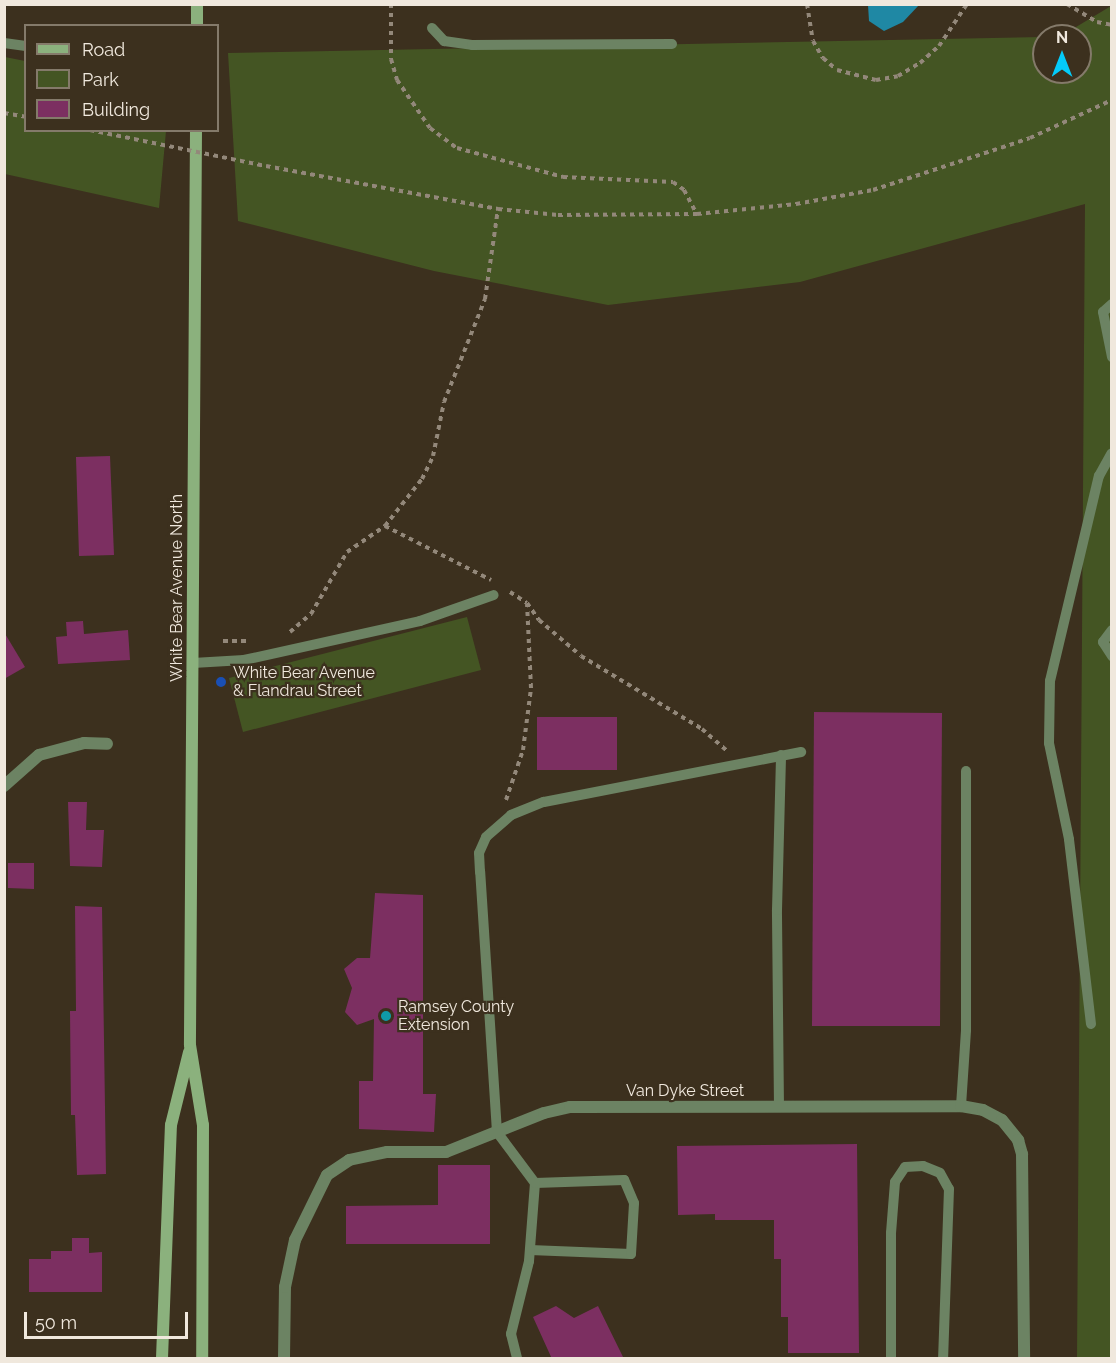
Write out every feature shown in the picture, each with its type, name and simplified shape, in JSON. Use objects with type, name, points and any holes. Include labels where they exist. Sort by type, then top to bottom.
[{"type":"main road","points":[[197,4],[197,24]]},
{"type":"main road","name":"White Bear Avenue North","points":[[195,132],[190,1045],[203,1125],[202,1359]]},
{"type":"main road","name":"White Bear Avenue North","points":[[162,1359],[171,1125],[190,1045]]},
{"type":"street","points":[[4,786],[39,755],[84,743],[107,744]]},
{"type":"street","name":"Van Dyke Street","points":[[284,1359],[289,1261],[295,1240],[332,1170],[369,1154],[446,1152],[553,1110],[570,1107],[961,1106],[983,1110],[1002,1120],[1018,1140],[1022,1154],[1024,1359]]},
{"type":"lane","points":[[432,28],[444,41],[472,45],[672,44]]},
{"type":"lane","points":[[4,44],[24,45]]},
{"type":"lane","points":[[1112,304],[1103,312],[1112,357]]},
{"type":"lane","points":[[1091,1023],[1069,839],[1049,744],[1050,681],[1099,477],[1112,453]]},
{"type":"lane","points":[[193,663],[244,660],[420,621],[496,590]]},
{"type":"lane","points":[[1112,630],[1103,642],[1112,656]]},
{"type":"lane","points":[[517,1359],[511,1334],[530,1250],[535,1183],[497,1132],[479,853],[498,824],[525,807],[735,763],[801,752]]},
{"type":"lane","points":[[779,1107],[777,910],[781,755]]},
{"type":"lane","points":[[961,1106],[966,1030],[966,771]]},
{"type":"lane","points":[[891,1359],[891,1233],[895,1182],[905,1167],[923,1166],[940,1173],[949,1189],[943,1359]]},
{"type":"lane","points":[[530,1250],[631,1254],[634,1203],[624,1180],[535,1183]]},
{"type":"path","points":[[391,4],[391,59],[397,80],[430,128],[458,148],[563,177],[673,182],[684,190],[698,214]]},
{"type":"path","points":[[807,4],[813,41],[823,58],[837,70],[876,80],[898,76],[920,63],[939,46],[967,4]]},
{"type":"path","points":[[1066,4],[1097,22],[1112,25]]},
{"type":"path","points":[[100,132],[266,166],[498,209],[580,216],[698,214],[795,204],[873,190],[1030,138],[1112,100]]},
{"type":"path","points":[[4,113],[24,117]]},
{"type":"path","points":[[284,636],[311,614],[347,552],[385,526],[422,479],[433,456],[444,402],[485,299],[498,209]]},
{"type":"path","points":[[385,526],[496,590]]},
{"type":"path","points":[[508,591],[527,603],[539,621],[581,656],[702,729],[735,763]]},
{"type":"path","points":[[498,824],[523,750],[531,688],[527,603]]},
{"type":"path","points":[[223,641],[258,641]]},
{"type":"green space","points":[[1111,6],[1111,1358],[1077,1358],[1085,204],[800,282],[608,305],[434,271],[238,221],[228,53],[1032,37],[1032,84],[1092,84],[1092,24],[1081,24]]},
{"type":"green space","points":[[5,57],[24,61],[24,132],[166,132],[159,208],[5,174]]},
{"type":"green space","points":[[467,617],[481,670],[243,732],[229,678]]},
{"type":"water","points":[[868,4],[919,5],[903,22],[884,31],[869,21]]},
{"type":"building","points":[[110,456],[114,555],[79,556],[76,457]]},
{"type":"building","points":[[83,621],[84,634],[128,630],[130,660],[58,664],[56,637],[67,636],[66,622]]},
{"type":"building","points":[[4,632],[25,667],[4,679]]},
{"type":"building","points":[[814,712],[942,713],[940,1026],[812,1026]]},
{"type":"building","points":[[537,717],[617,717],[617,770],[537,770]]},
{"type":"building","points":[[68,802],[87,802],[86,830],[104,830],[102,867],[70,866]]},
{"type":"building","points":[[8,863],[34,863],[34,889],[8,888]]},
{"type":"building","name":"Ramsey County Extension","points":[[375,893],[423,895],[423,1094],[436,1094],[434,1132],[359,1129],[359,1081],[373,1081],[374,1019],[357,1025],[345,1012],[352,988],[344,969],[357,958],[370,958]]},
{"type":"building","points":[[75,906],[102,907],[106,1174],[77,1175],[75,1115],[71,1115],[70,1011],[76,1011]]},
{"type":"building","points":[[857,1144],[859,1353],[788,1353],[788,1317],[781,1317],[781,1259],[774,1259],[774,1220],[715,1220],[715,1214],[678,1215],[677,1146]]},
{"type":"building","points":[[438,1165],[490,1165],[490,1244],[346,1244],[346,1206],[438,1205]]},
{"type":"building","points":[[72,1238],[89,1238],[89,1253],[102,1252],[102,1292],[29,1292],[29,1259],[51,1259],[51,1251],[72,1251]]},
{"type":"building","points":[[556,1306],[574,1318],[598,1306],[624,1359],[552,1359],[533,1317]]},
{"type":"place","name":"White Bear Avenue & Flandrau Street","points":[[221,682]]},
{"type":"place","name":"Ramsey County Extension","points":[[386,1016]]}]
